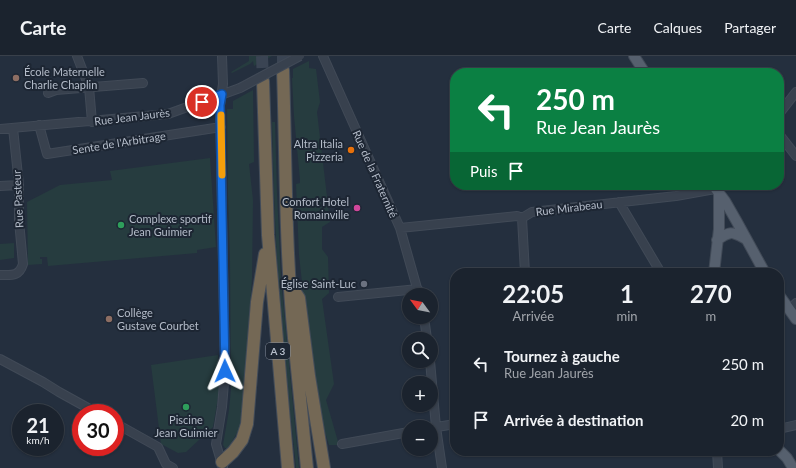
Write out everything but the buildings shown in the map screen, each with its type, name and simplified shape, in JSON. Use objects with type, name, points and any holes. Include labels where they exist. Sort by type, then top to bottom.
[{"type":"highway","name":"A 3","points":[[284,70],[290,285],[307,468]]},
{"type":"highway","name":"A 3","points":[[263,81],[268,235],[288,468]]},
{"type":"highway","points":[[223,465],[242,440],[247,424],[257,302],[268,235]]},
{"type":"highway","points":[[290,285],[299,298],[309,376],[324,468]]},
{"type":"main road","points":[[634,56],[642,68]]},
{"type":"main road","points":[[714,268],[719,229],[716,190]]},
{"type":"main road","points":[[717,190],[762,268]]},
{"type":"main road","points":[[717,240],[731,232],[746,239]]},
{"type":"main road","points":[[784,299],[792,306],[796,318]]},
{"type":"main road","points":[[784,456],[793,468]]},
{"type":"street","points":[[77,56],[89,87],[92,122]]},
{"type":"street","points":[[222,56],[223,84],[221,127],[225,371],[222,407],[216,444],[223,465]]},
{"type":"street","name":"Rue Jean Jaurès","points":[[0,129],[92,122],[168,114],[240,88],[300,56]]},
{"type":"street","name":"Rue de la Fraternité","points":[[323,56],[400,228],[417,288]]},
{"type":"street","points":[[48,93],[56,90],[143,83]]},
{"type":"street","points":[[784,108],[796,92]]},
{"type":"street","name":"Sente de l'Arbitrage","points":[[39,125],[47,154],[221,127]]},
{"type":"street","name":"Rue Pasteur","points":[[0,275],[15,274],[21,271],[23,264],[19,222],[19,185],[13,128]]},
{"type":"street","points":[[784,140],[796,156]]},
{"type":"street","points":[[0,186],[19,185]]},
{"type":"street","name":"Rue Mirabeau","points":[[400,228],[517,216],[522,218],[532,212],[676,196],[710,190]]},
{"type":"street","points":[[619,202],[658,268]]},
{"type":"street","points":[[522,218],[524,268]]},
{"type":"street","points":[[338,297],[402,293]]},
{"type":"street","points":[[0,359],[81,404]]},
{"type":"street","points":[[430,368],[433,420]]},
{"type":"street","points":[[438,427],[450,425]]},
{"type":"street","points":[[784,428],[794,425]]},
{"type":"street","points":[[124,428],[158,447],[166,464],[173,468]]},
{"type":"street","points":[[342,444],[402,433]]},
{"type":"street","points":[[158,447],[163,468]]},
{"type":"street","points":[[438,450],[442,468]]},
{"type":"street","points":[[717,456],[718,468]]},
{"type":"green space","points":[[249,56],[272,56],[254,66],[253,61],[232,73],[231,72],[249,61]]},
{"type":"green space","points":[[309,61],[309,68],[316,69],[320,102],[317,112],[330,222],[322,227],[322,249],[328,257],[329,293],[322,299],[334,384],[326,400],[339,445],[329,445],[321,419],[299,255],[296,184],[300,183],[300,180],[292,78],[293,69]]},
{"type":"green space","points":[[253,90],[254,162],[249,164],[253,200],[252,278],[244,398],[240,428],[228,448],[225,448],[223,445],[231,389],[227,109],[233,109],[233,101]]},
{"type":"green space","points":[[272,122],[275,122],[281,279],[299,468],[296,468],[282,340],[276,247]]},
{"type":"green space","name":"Complexe sportif Jean Guimier","points":[[210,158],[216,247],[197,250],[197,253],[48,266],[47,257],[40,257],[40,259],[42,259],[42,264],[28,265],[27,202],[60,185],[112,180],[110,171]]},
{"type":"green space","points":[[14,243],[14,258],[0,260],[0,244]]},
{"type":"green space","name":"Piscine Jean Guimier","points":[[218,355],[219,392],[213,427],[186,452],[178,453],[161,444],[151,365]]},
{"type":"tunnel","points":[[262,56],[263,81]]},
{"type":"tunnel","points":[[283,56],[283,70]]},
{"type":"slow traffic","points":[[221,115],[222,175]]},
{"type":"place","name":"École Maternelle Charlie Chaplin","points":[[16,78]]},
{"type":"place","name":"Altra Italia Pizzeria","points":[[351,150]]},
{"type":"place","name":"Confort Hotel Romainville","points":[[357,208]]},
{"type":"place","name":"Complexe sportif Jean Guimier","points":[[121,225]]},
{"type":"place","name":"Église Saint-Luc","points":[[364,284]]},
{"type":"place","name":"Collège Gustave Courbet","points":[[109,319]]},
{"type":"place","name":"Piscine Jean Guimier","points":[[186,407]]},
{"type":"route","points":[[202,102],[222,94],[220,105],[225,371]]}]
